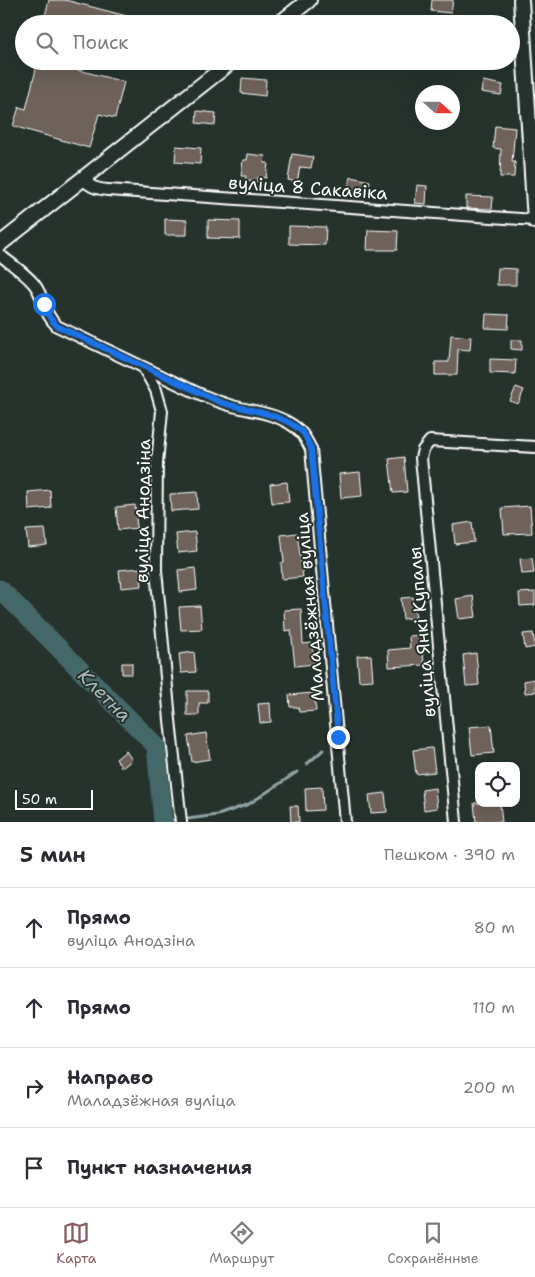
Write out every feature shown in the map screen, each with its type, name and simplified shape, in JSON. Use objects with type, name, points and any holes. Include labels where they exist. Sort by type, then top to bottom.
[{"type":"street","points":[[290,15],[309,0]]},
{"type":"street","points":[[521,0],[535,221]]},
{"type":"street","points":[[0,244],[221,70]]},
{"type":"street","name":"вуліца 8 Сакавіка","points":[[83,179],[88,185],[108,190],[535,221]]},
{"type":"street","points":[[0,255],[33,284],[40,295],[50,320],[57,326],[143,367]]},
{"type":"street","name":"Маладзёжная вуліца","points":[[143,367],[220,402],[240,409],[272,415],[289,423],[303,432],[311,448],[345,822]]},
{"type":"street","name":"вуліца Анодзіна","points":[[143,367],[156,390],[162,411],[157,463],[156,570],[181,822]]},
{"type":"street","name":"вуліца Янкі Купалы","points":[[456,822],[421,458],[423,450],[430,442],[535,447]]},
{"type":"building","points":[[49,0],[65,0],[123,15],[45,15]]},
{"type":"building","points":[[432,0],[453,0],[451,13],[431,11]]},
{"type":"building","points":[[36,70],[78,70],[124,82],[115,118],[99,114],[89,148],[13,126],[19,107],[26,109]]},
{"type":"building","points":[[242,78],[266,80],[265,96],[241,93]]},
{"type":"building","points":[[483,81],[503,85],[501,95],[481,92]]},
{"type":"building","points":[[197,111],[216,113],[215,125],[196,123]]},
{"type":"building","points":[[495,126],[515,128],[512,162],[515,162],[514,177],[500,177],[501,149],[493,148]]},
{"type":"building","points":[[176,146],[201,148],[200,164],[175,162]]},
{"type":"building","points":[[248,154],[265,156],[264,163],[268,163],[266,178],[258,177],[257,182],[245,181],[246,176],[241,176],[243,160],[247,160]]},
{"type":"building","points":[[292,154],[313,157],[311,168],[300,167],[297,182],[288,180]]},
{"type":"building","points":[[351,177],[370,181],[368,193],[348,188]]},
{"type":"building","points":[[417,185],[427,186],[426,204],[415,203]]},
{"type":"building","points":[[466,196],[493,197],[492,209],[466,208]]},
{"type":"building","points":[[165,219],[187,220],[187,235],[165,235]]},
{"type":"building","points":[[208,220],[240,221],[240,239],[208,238]]},
{"type":"building","points":[[289,226],[326,227],[325,245],[289,244]]},
{"type":"building","points":[[368,230],[398,231],[397,250],[367,250]]},
{"type":"building","points":[[498,268],[516,269],[516,285],[497,285]]},
{"type":"building","points":[[486,314],[509,315],[508,329],[485,328]]},
{"type":"building","points":[[451,335],[471,337],[470,350],[458,349],[457,375],[435,375],[435,362],[449,362]]},
{"type":"building","points":[[511,340],[522,340],[522,350],[511,349]]},
{"type":"building","points":[[490,359],[516,360],[515,374],[490,373]]},
{"type":"building","points":[[516,387],[524,390],[518,404],[510,401]]},
{"type":"building","points":[[404,457],[407,492],[393,493],[389,459]]},
{"type":"building","points":[[360,472],[362,496],[341,498],[339,474]]},
{"type":"building","points":[[287,482],[289,502],[272,503],[270,484]]},
{"type":"building","points":[[50,490],[51,508],[29,510],[28,492]]},
{"type":"building","points":[[197,492],[198,509],[171,511],[170,494]]},
{"type":"building","points":[[135,505],[137,528],[118,530],[116,507]]},
{"type":"building","points":[[530,506],[532,533],[504,534],[502,508]]},
{"type":"building","points":[[472,522],[474,542],[455,544],[453,525]]},
{"type":"building","points":[[45,529],[47,545],[28,547],[26,530]]},
{"type":"building","points":[[195,532],[197,551],[178,553],[176,534]]},
{"type":"building","points":[[297,533],[303,577],[282,579],[281,563],[284,562],[281,535]]},
{"type":"building","points":[[532,558],[534,573],[522,574],[520,559]]},
{"type":"building","points":[[140,568],[142,586],[121,588],[119,570]]},
{"type":"building","points":[[195,568],[197,590],[180,592],[178,570]]},
{"type":"building","points":[[535,592],[535,605],[520,606],[519,593]]},
{"type":"building","points":[[473,596],[476,617],[459,619],[456,599]]},
{"type":"building","points":[[413,597],[416,618],[403,619],[401,598]]},
{"type":"building","points":[[200,606],[202,629],[181,630],[179,607]]},
{"type":"building","points":[[301,609],[303,644],[312,643],[314,664],[295,666],[291,630],[285,631],[284,610]]},
{"type":"building","points":[[533,633],[535,647],[525,649],[523,634]]},
{"type":"building","points":[[422,635],[424,665],[389,667],[388,650],[410,648],[409,636]]},
{"type":"building","points":[[194,652],[196,672],[181,673],[179,654]]},
{"type":"building","points":[[476,653],[479,685],[466,686],[463,655]]},
{"type":"building","points":[[371,655],[373,680],[359,681],[357,656]]},
{"type":"building","points":[[122,663],[132,663],[132,674],[122,674]]},
{"type":"building","points":[[535,679],[535,692],[525,693],[524,681]]},
{"type":"building","points":[[187,691],[208,691],[208,703],[199,703],[199,715],[187,715]]},
{"type":"building","points":[[314,693],[316,711],[299,712],[298,707],[290,707],[289,695]]},
{"type":"building","points":[[270,703],[271,722],[260,723],[258,704]]},
{"type":"building","points":[[491,725],[494,753],[472,755],[469,727]]},
{"type":"building","points":[[206,733],[210,759],[192,762],[188,736]]},
{"type":"building","points":[[432,748],[435,772],[416,774],[413,750]]},
{"type":"building","points":[[126,751],[132,760],[122,768],[116,759]]},
{"type":"building","points":[[322,787],[323,810],[306,811],[305,788]]},
{"type":"building","points":[[435,788],[437,808],[424,810],[422,790]]},
{"type":"building","points":[[385,793],[387,812],[371,813],[369,795]]},
{"type":"building","points":[[474,803],[475,807],[500,807],[502,822],[476,822]]},
{"type":"building","points":[[290,806],[298,806],[299,822],[291,822]]},
{"type":"waterway","name":"Клетна","points":[[0,589],[156,746],[163,822]]},
{"type":"waterway","points":[[307,764],[323,750]]},
{"type":"waterway","points":[[187,819],[218,815],[249,804],[297,772]]},
{"type":"waterway","points":[[163,821],[174,820]]},
{"type":"route","points":[[44,304],[45,311],[50,320],[57,326],[220,402],[240,409],[272,415],[303,432],[311,448],[338,737]]}]
